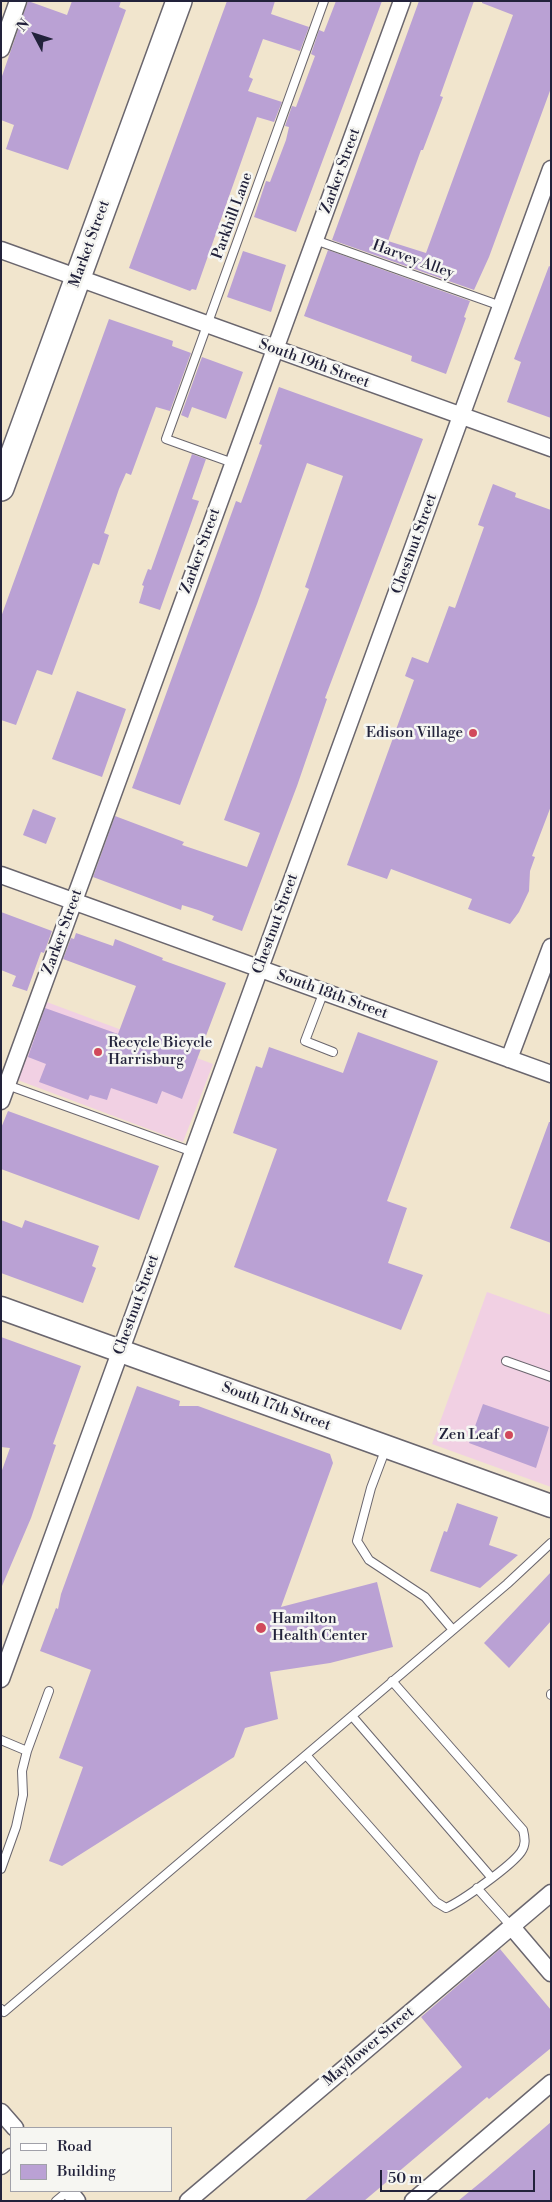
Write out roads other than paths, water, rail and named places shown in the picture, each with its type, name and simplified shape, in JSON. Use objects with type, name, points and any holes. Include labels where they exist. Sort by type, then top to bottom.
[{"type":"main road","name":"Market Street","points":[[1,488],[179,1]]},
{"type":"main road","name":"South 17th Street","points":[[1,1308],[551,1506]]},
{"type":"street","points":[[1,49],[18,1]]},
{"type":"street","name":"Zarker Street","points":[[1,1101],[402,1]]},
{"type":"street","name":"Chestnut Street","points":[[1,1679],[551,170]]},
{"type":"street","name":"South 19th Street","points":[[1,250],[551,448]]},
{"type":"street","name":"South 18th Street","points":[[1,874],[551,1074]]},
{"type":"street","points":[[510,1059],[551,947]]},
{"type":"street","name":"Mayflower Street","points":[[188,2201],[551,1893]]},
{"type":"street","points":[[511,1926],[551,1973]]},
{"type":"street","points":[[412,2201],[551,2083]]},
{"type":"street","points":[[1,2112],[14,2127]]},
{"type":"lane","name":"Parkhill Lane","points":[[233,463],[166,439],[324,1]]},
{"type":"lane","name":"Harvey Alley","points":[[316,240],[501,306]]},
{"type":"lane","points":[[324,992],[304,1040],[333,1052]]},
{"type":"lane","points":[[7,1085],[193,1152]]},
{"type":"lane","points":[[506,1361],[551,1377]]},
{"type":"lane","points":[[386,1447],[371,1488],[358,1541],[369,1560],[425,1597],[453,1630]]},
{"type":"lane","points":[[3,2011],[507,1584],[551,1543]]},
{"type":"lane","points":[[306,1755],[436,1902],[446,1908],[458,1903],[521,1852],[526,1842],[523,1830],[392,1681]]},
{"type":"lane","points":[[1,1869],[16,1827],[23,1795],[22,1771],[26,1751],[49,1691]]},
{"type":"lane","points":[[352,1716],[491,1877]]},
{"type":"lane","points":[[1,1740],[26,1751]]},
{"type":"lane","points":[[477,1888],[511,1926]]},
{"type":"lane","points":[[56,2201],[67,2192]]},
{"type":"place","name":"Edison Village","points":[[473,733]]},
{"type":"place","name":"Recycle Bicycle Harrisburg","points":[[98,1052]]},
{"type":"place","name":"Zen Leaf","points":[[509,1435]]},
{"type":"place","name":"Hamilton Health Center","points":[[261,1628]]}]
